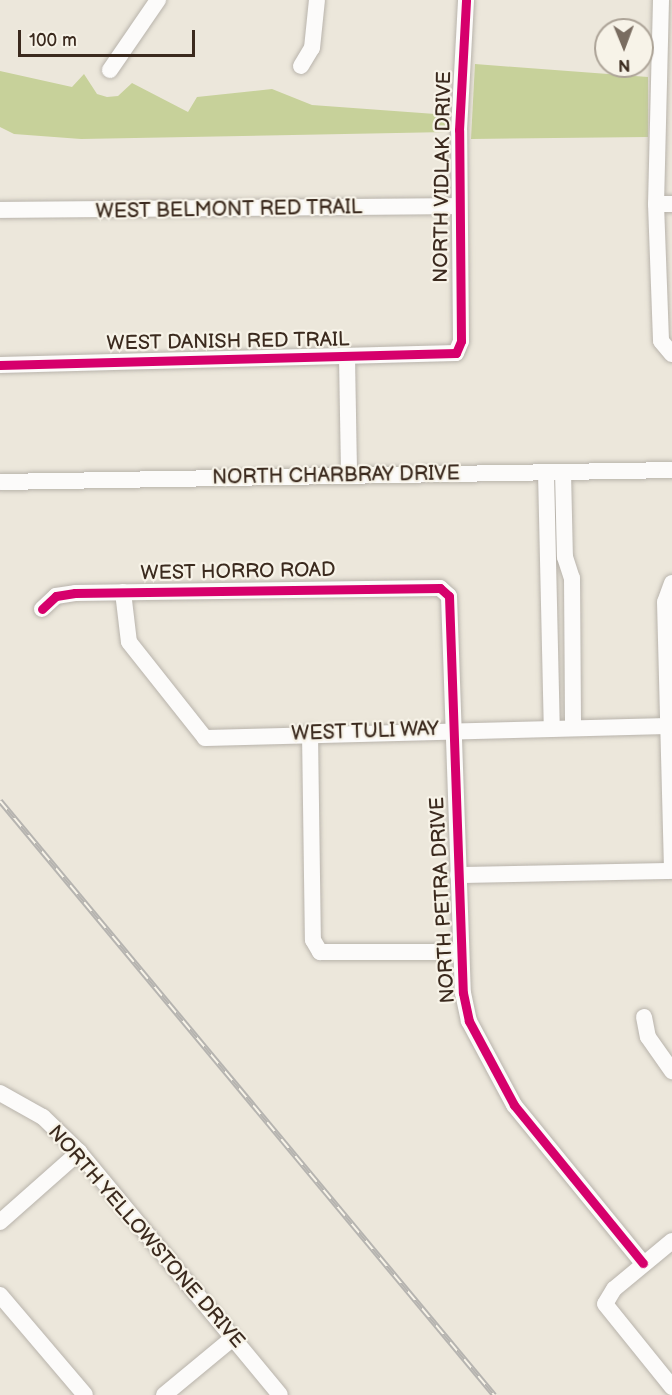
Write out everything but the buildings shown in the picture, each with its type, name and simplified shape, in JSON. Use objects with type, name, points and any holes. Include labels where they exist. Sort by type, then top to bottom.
[{"type":"street","points":[[110,70],[158,0]]},
{"type":"street","points":[[301,66],[312,48],[317,0]]},
{"type":"street","name":"NORTH VIDLAK DRIVE","points":[[456,354],[461,341],[459,206],[466,0]]},
{"type":"street","points":[[664,11],[664,204],[668,352]]},
{"type":"street","name":"WEST BELMONT RED TRAIL","points":[[0,210],[459,206]]},
{"type":"street","name":"WEST DANISH RED TRAIL","points":[[0,364],[456,354]]},
{"type":"street","points":[[347,357],[350,476]]},
{"type":"street","name":"NORTH CHARBRAY DRIVE","points":[[0,482],[672,470]]},
{"type":"street","points":[[546,472],[547,592],[552,728]]},
{"type":"street","points":[[563,472],[571,589],[573,728]]},
{"type":"street","points":[[459,875],[672,869],[669,726],[670,584]]},
{"type":"street","name":"WEST HORRO ROAD","points":[[42,609],[56,596],[123,592],[440,588]]},
{"type":"street","name":"NORTH PETRA DRIVE","points":[[440,588],[450,604],[461,952],[469,1021],[498,1082],[644,1263]]},
{"type":"street","points":[[547,592],[561,595],[571,589]]},
{"type":"street","name":"WEST TULI WAY","points":[[123,592],[129,642],[205,738],[310,733],[669,726]]},
{"type":"street","points":[[310,733],[313,940],[320,952],[461,952]]},
{"type":"street","points":[[644,1017],[648,1037],[672,1071]]},
{"type":"street","name":"NORTH YELLOWSTONE DRIVE","points":[[0,1093],[43,1117],[79,1152],[280,1395]]},
{"type":"street","points":[[0,1222],[79,1152]]},
{"type":"street","points":[[672,1240],[614,1288],[605,1304],[672,1388]]},
{"type":"street","points":[[0,1294],[85,1395]]},
{"type":"street","points":[[164,1395],[233,1338]]},
{"type":"green space","points":[[475,64],[594,73],[594,78],[648,78],[648,137],[471,139]]},
{"type":"green space","points":[[0,71],[72,87],[84,74],[97,94],[107,97],[118,96],[132,83],[188,112],[197,97],[272,89],[312,105],[449,115],[448,132],[81,139],[14,134],[0,127]]},
{"type":"railway","points":[[0,801],[494,1395]]},
{"type":"cycle path","points":[[0,365],[456,353],[461,341],[459,130],[466,0]]},
{"type":"cycle path","points":[[42,609],[56,596],[75,593],[440,588],[449,596],[463,993],[469,1021],[514,1105],[643,1263]]}]
